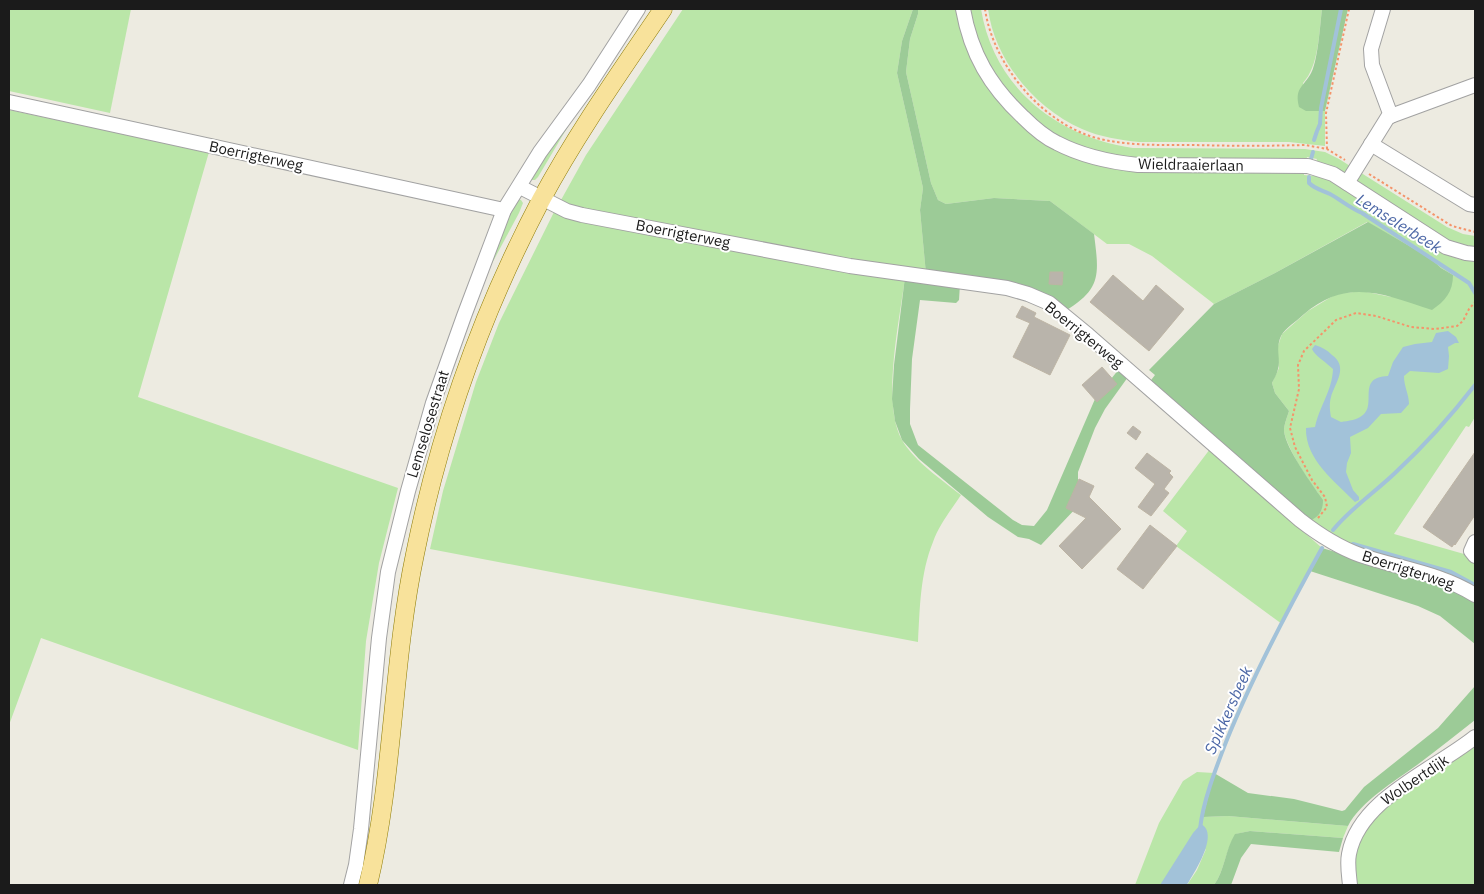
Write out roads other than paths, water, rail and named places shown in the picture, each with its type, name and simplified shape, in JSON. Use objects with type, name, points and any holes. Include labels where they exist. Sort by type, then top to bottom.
[{"type":"main road","points":[[368,885],[378,832],[408,593],[437,458],[451,413],[484,322],[504,275],[542,198],[585,126],[663,9]]},
{"type":"street","name":"Lemselosestraat","points":[[351,885],[361,829],[378,638],[388,572],[433,403],[504,210],[540,152],[589,86],[638,9]]},
{"type":"street","name":"Wieldraaierlaan","points":[[963,9],[965,24],[974,50],[984,70],[1001,94],[1035,128],[1054,142],[1110,162],[1138,165],[1308,166],[1332,174],[1446,247],[1475,254]]},
{"type":"street","points":[[1384,9],[1372,49],[1372,65],[1391,116]]},
{"type":"street","points":[[1347,183],[1388,117],[1475,85]]},
{"type":"street","name":"Boerrigterweg","points":[[9,102],[504,210]]},
{"type":"street","points":[[1371,144],[1469,204],[1475,205]]},
{"type":"street","name":"Boerrigterweg","points":[[520,187],[567,211],[850,266],[1007,288],[1028,294],[1049,303],[1088,335],[1310,528],[1331,542],[1360,555],[1451,582],[1475,595]]},
{"type":"street","points":[[1475,542],[1471,551],[1475,556]]},
{"type":"street","name":"Wolbertdijk","points":[[1350,885],[1348,855],[1355,834],[1362,821],[1378,804],[1458,751],[1475,737]]},
{"type":"water","points":[[1448,331],[1456,337],[1459,343],[1448,347],[1448,369],[1439,373],[1410,371],[1404,376],[1409,404],[1401,413],[1381,414],[1368,428],[1350,437],[1351,453],[1346,472],[1353,490],[1359,497],[1359,500],[1355,502],[1323,470],[1307,440],[1306,428],[1315,427],[1328,391],[1333,369],[1312,349],[1315,345],[1324,349],[1340,365],[1339,375],[1330,402],[1331,417],[1341,422],[1350,421],[1364,414],[1367,409],[1370,386],[1379,377],[1388,376],[1393,362],[1403,347],[1432,342],[1436,333]]},
{"type":"water","points":[[1201,824],[1206,829],[1208,836],[1207,845],[1200,863],[1187,885],[1160,885],[1193,833]]},
{"type":"waterway","name":"Lemselerbeek","points":[[1314,140],[1320,124],[1321,108],[1341,9]]},
{"type":"waterway","name":"Lemselerbeek","points":[[1311,159],[1313,152]]},
{"type":"waterway","name":"Lemselerbeek","points":[[1309,177],[1311,185],[1362,213],[1469,283],[1475,293]]},
{"type":"waterway","name":"Spikkersbeek","points":[[1333,530],[1416,452],[1475,385]]},
{"type":"waterway","points":[[1353,544],[1451,572],[1475,585]]},
{"type":"waterway","name":"Spikkersbeek","points":[[1200,829],[1210,785],[1236,717],[1271,644],[1322,548]]}]
